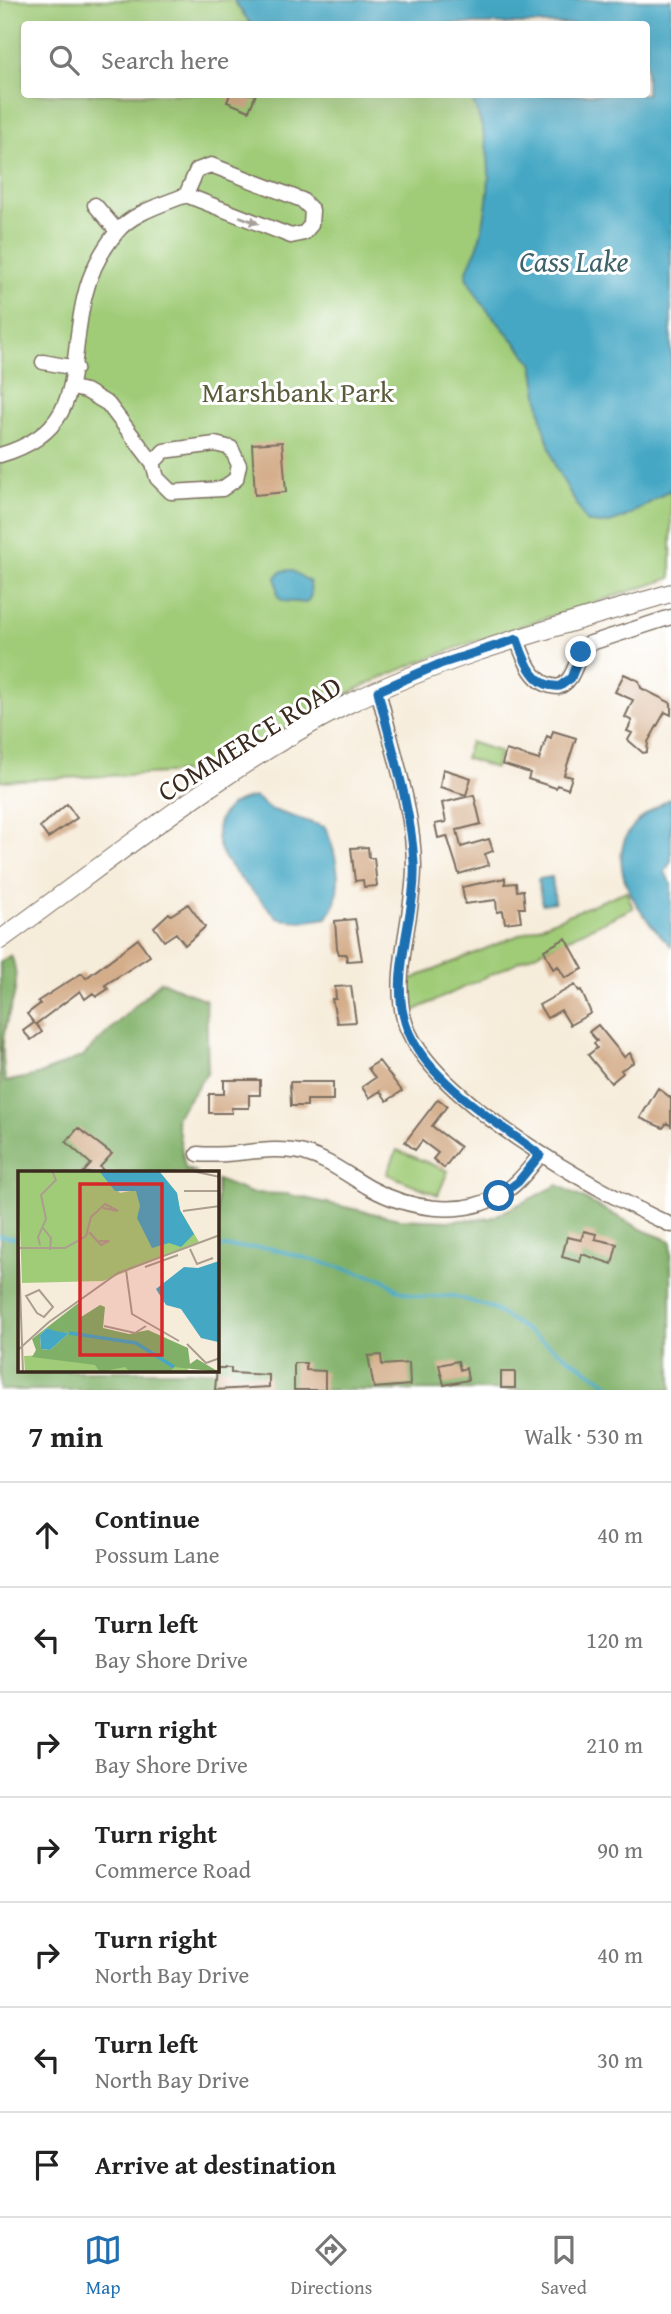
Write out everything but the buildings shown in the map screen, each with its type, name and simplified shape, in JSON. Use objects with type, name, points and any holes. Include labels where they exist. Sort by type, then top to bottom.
[{"type":"main road","name":"COMMERCE ROAD","points":[[0,940],[253,760],[319,720],[440,664],[671,593]]},
{"type":"street","points":[[0,455],[35,442],[54,425],[72,388],[84,296],[94,268],[117,231],[135,218],[186,195],[197,170],[211,165],[302,200],[312,210],[313,219],[304,233],[291,236],[186,195]]},
{"type":"street","points":[[95,205],[117,231]]},
{"type":"street","points":[[43,362],[76,368]]},
{"type":"street","points":[[72,388],[86,391],[108,404],[153,463],[157,478],[171,492],[222,489],[236,479],[239,465],[231,448],[215,443],[164,451],[153,463]]},
{"type":"street","points":[[522,638],[533,674],[546,685],[561,686],[571,678],[579,654],[588,645],[671,617]]},
{"type":"street","points":[[378,691],[410,827],[414,865],[411,921],[401,975],[404,1021],[411,1038],[439,1074],[540,1155],[671,1225]]},
{"type":"street","points":[[198,1154],[288,1149],[322,1158],[371,1188],[406,1204],[453,1207],[499,1196],[518,1182],[540,1155]]},
{"type":"green space","name":"Marshbank Park","points":[[0,0],[233,0],[249,21],[21,21],[21,98],[650,98],[649,21],[671,0],[671,578],[442,653],[368,684],[277,733],[190,790],[190,772],[0,781]]},
{"type":"green space","points":[[470,742],[500,752],[495,768],[465,758]]},
{"type":"green space","points":[[626,891],[633,908],[409,1013],[407,981]]},
{"type":"green space","points":[[11,955],[16,979],[4,1030],[5,1082],[38,1075],[83,1056],[161,981],[206,1000],[208,1071],[176,1118],[185,1168],[192,1171],[18,1171],[18,1372],[219,1372],[219,1181],[251,1193],[286,1194],[399,1219],[448,1221],[491,1218],[558,1185],[645,1231],[671,1241],[671,1390],[0,1390],[0,962]]},
{"type":"green space","points":[[397,1150],[448,1171],[438,1195],[387,1174]]},
{"type":"water","name":"Cass Lake","points":[[233,0],[671,0],[671,490],[619,520],[596,524],[586,521],[556,468],[542,421],[533,363],[482,304],[466,277],[484,222],[489,185],[484,133],[471,98],[650,98],[650,21],[249,21]]},
{"type":"water","points":[[291,570],[310,582],[311,595],[307,603],[283,601],[278,597],[276,577],[282,571]]},
{"type":"water","points":[[255,797],[270,809],[325,827],[338,873],[336,897],[327,918],[301,922],[277,918],[223,855],[217,833],[222,816],[235,803]]},
{"type":"water","points":[[671,798],[671,861],[665,872],[671,884],[671,946],[632,897],[622,867],[622,852],[626,837],[634,825]]},
{"type":"water","points":[[552,877],[555,902],[542,904],[538,879]]},
{"type":"waterway","points":[[0,1236],[18,1239]]},
{"type":"waterway","points":[[219,1247],[269,1248],[383,1279],[399,1291],[421,1297],[454,1296],[492,1308],[618,1390]]},
{"type":"route","points":[[499,1196],[518,1182],[540,1155],[439,1074],[411,1038],[404,1021],[401,1008],[401,975],[411,921],[414,865],[410,827],[378,691],[440,664],[517,639],[533,674],[546,685],[560,686],[571,678],[581,652]]}]
